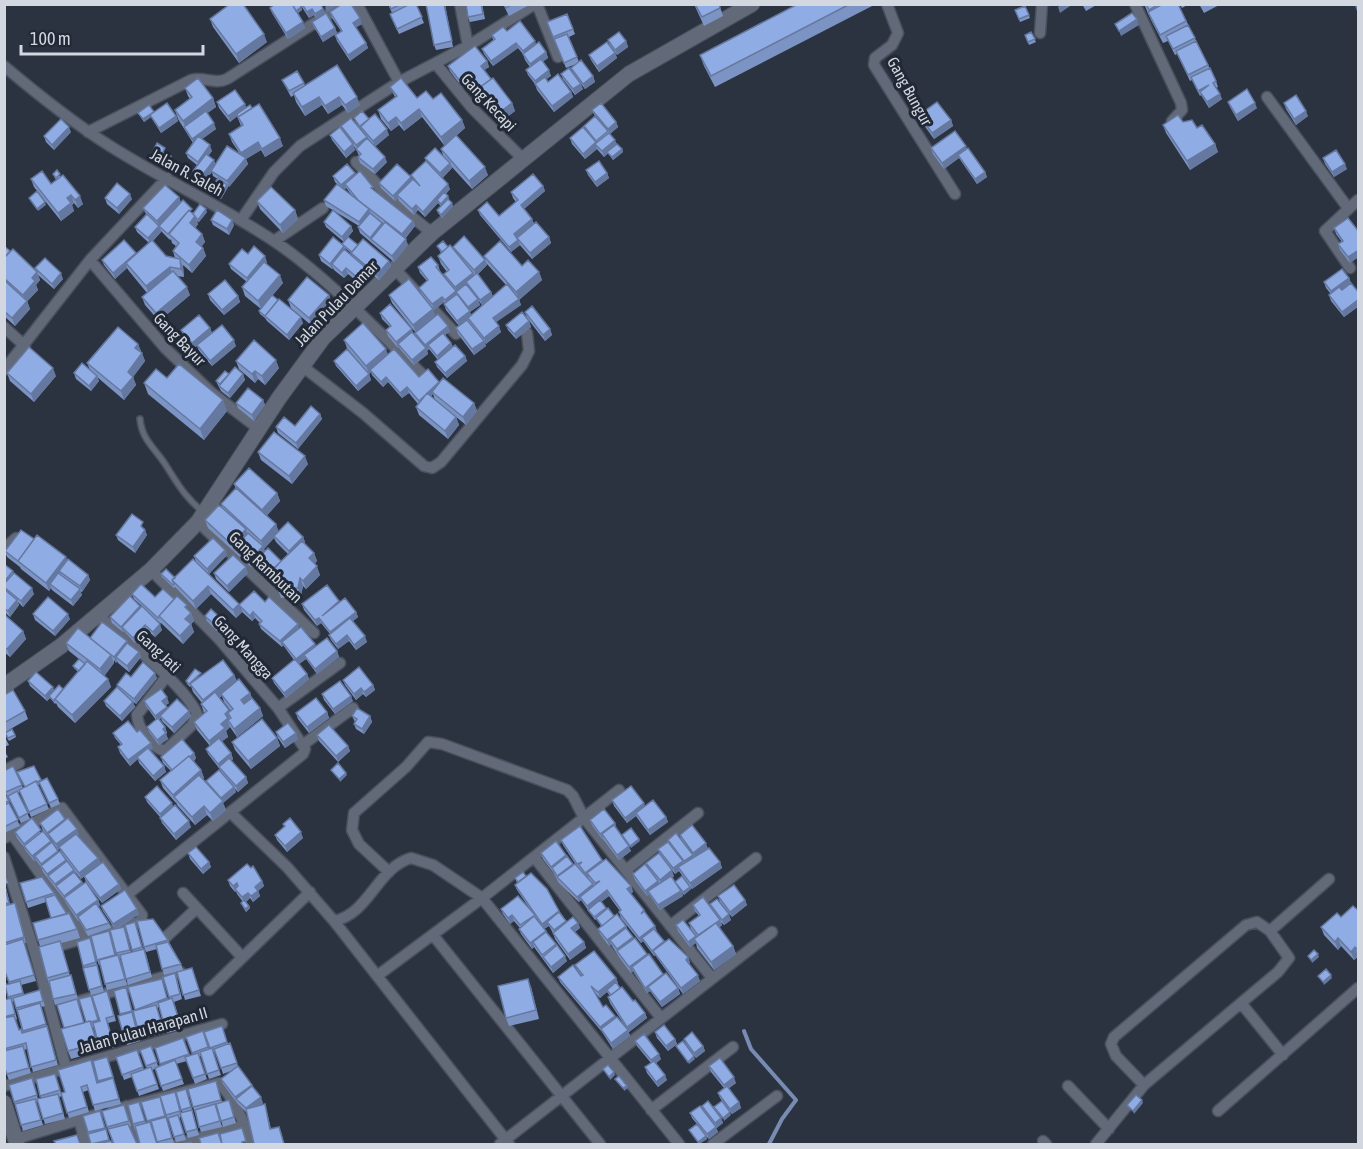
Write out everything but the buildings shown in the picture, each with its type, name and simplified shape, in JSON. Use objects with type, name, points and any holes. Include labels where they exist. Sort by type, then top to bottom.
[{"type":"street","points":[[88,132],[191,80],[200,78],[218,82],[227,79],[344,4]]},
{"type":"street","points":[[357,4],[399,82]]},
{"type":"street","points":[[460,4],[468,46]]},
{"type":"street","points":[[241,220],[274,172],[300,146],[399,82],[468,46],[536,4],[558,57]]},
{"type":"street","name":"Jalan Pulau Damar","points":[[4,686],[62,646],[151,570],[201,518],[259,429],[323,338],[432,233],[629,74],[752,4]]},
{"type":"street","name":"Gang Bungur","points":[[886,4],[898,33],[892,45],[875,58],[874,65],[955,194]]},
{"type":"street","points":[[1040,33],[1042,4]]},
{"type":"street","points":[[1135,4],[1181,103],[1182,110],[1172,121]]},
{"type":"street","name":"Gang Kecapi","points":[[436,64],[472,108],[523,159]]},
{"type":"street","name":"Jalan R. Saleh","points":[[4,66],[88,132],[274,241],[424,376]]},
{"type":"street","points":[[1267,97],[1348,208]]},
{"type":"street","points":[[356,162],[389,197],[432,233]]},
{"type":"street","points":[[4,370],[90,260],[167,178]]},
{"type":"street","points":[[1350,268],[1325,231],[1359,200]]},
{"type":"street","points":[[274,241],[323,208]]},
{"type":"street","name":"Gang Bayur","points":[[90,260],[166,349],[212,393],[259,429]]},
{"type":"street","points":[[394,268],[456,334]]},
{"type":"street","points":[[4,327],[25,346]]},
{"type":"street","points":[[302,366],[363,413],[424,466],[432,468],[441,462],[522,365],[529,351],[527,333]]},
{"type":"street","name":"Gang Rambutan","points":[[201,518],[314,633]]},
{"type":"street","points":[[4,549],[16,538]]},
{"type":"street","name":"Gang Mangga","points":[[151,570],[219,639],[278,708],[304,748]]},
{"type":"street","name":"Gang Jati","points":[[98,615],[166,677],[196,711],[196,720],[165,751],[160,750],[142,732],[137,724],[136,716],[166,677]]},
{"type":"street","points":[[278,708],[340,663]]},
{"type":"street","points":[[128,894],[231,813],[353,708]]},
{"type":"street","points":[[389,872],[359,844],[352,830],[354,813],[428,742],[442,744],[567,790],[573,796],[584,818],[712,978]]},
{"type":"street","points":[[4,771],[19,763]]},
{"type":"street","points":[[377,976],[482,898],[619,790]]},
{"type":"street","points":[[35,953],[86,938],[141,921],[142,915],[128,894],[62,808],[8,836],[86,938]]},
{"type":"street","points":[[231,813],[310,892],[334,921],[504,1143],[772,932]]},
{"type":"street","points":[[626,870],[698,813]]},
{"type":"street","points":[[4,857],[35,953],[66,1068]]},
{"type":"street","points":[[534,857],[661,1018]]},
{"type":"street","points":[[670,926],[756,858]]},
{"type":"street","points":[[334,921],[358,908],[389,872],[404,861],[421,860],[433,865],[482,898],[679,1144]]},
{"type":"street","points":[[1270,931],[1329,879]]},
{"type":"street","points":[[208,990],[310,892]]},
{"type":"street","points":[[183,893],[242,957]]},
{"type":"street","points":[[166,937],[198,908]]},
{"type":"street","points":[[1096,1144],[1144,1086],[1278,972],[1289,958],[1270,931],[1257,922],[1246,925],[1113,1037],[1111,1044],[1116,1056],[1144,1086]]},
{"type":"street","points":[[433,935],[600,1144]]},
{"type":"street","points":[[51,1009],[180,972]]},
{"type":"street","points":[[1218,1111],[1359,988]]},
{"type":"street","points":[[1241,1003],[1283,1055]]},
{"type":"street","name":"Jalan Pulau Harapan II","points":[[4,1086],[222,1024]]},
{"type":"street","points":[[651,1110],[733,1047]]},
{"type":"street","points":[[4,1102],[16,1142],[79,1119],[220,1084],[245,1125],[250,1144]]},
{"type":"street","points":[[1068,1086],[1109,1129]]},
{"type":"street","points":[[713,1144],[777,1096]]},
{"type":"street","points":[[127,1106],[140,1144]]},
{"type":"street","points":[[79,1119],[86,1144]]},
{"type":"street","points":[[177,1144],[196,1142],[245,1125]]},
{"type":"lane","points":[[140,419],[146,442],[164,462],[201,518]]},
{"type":"waterway","points":[[744,1031],[751,1049],[796,1100],[782,1119],[769,1144]]}]
